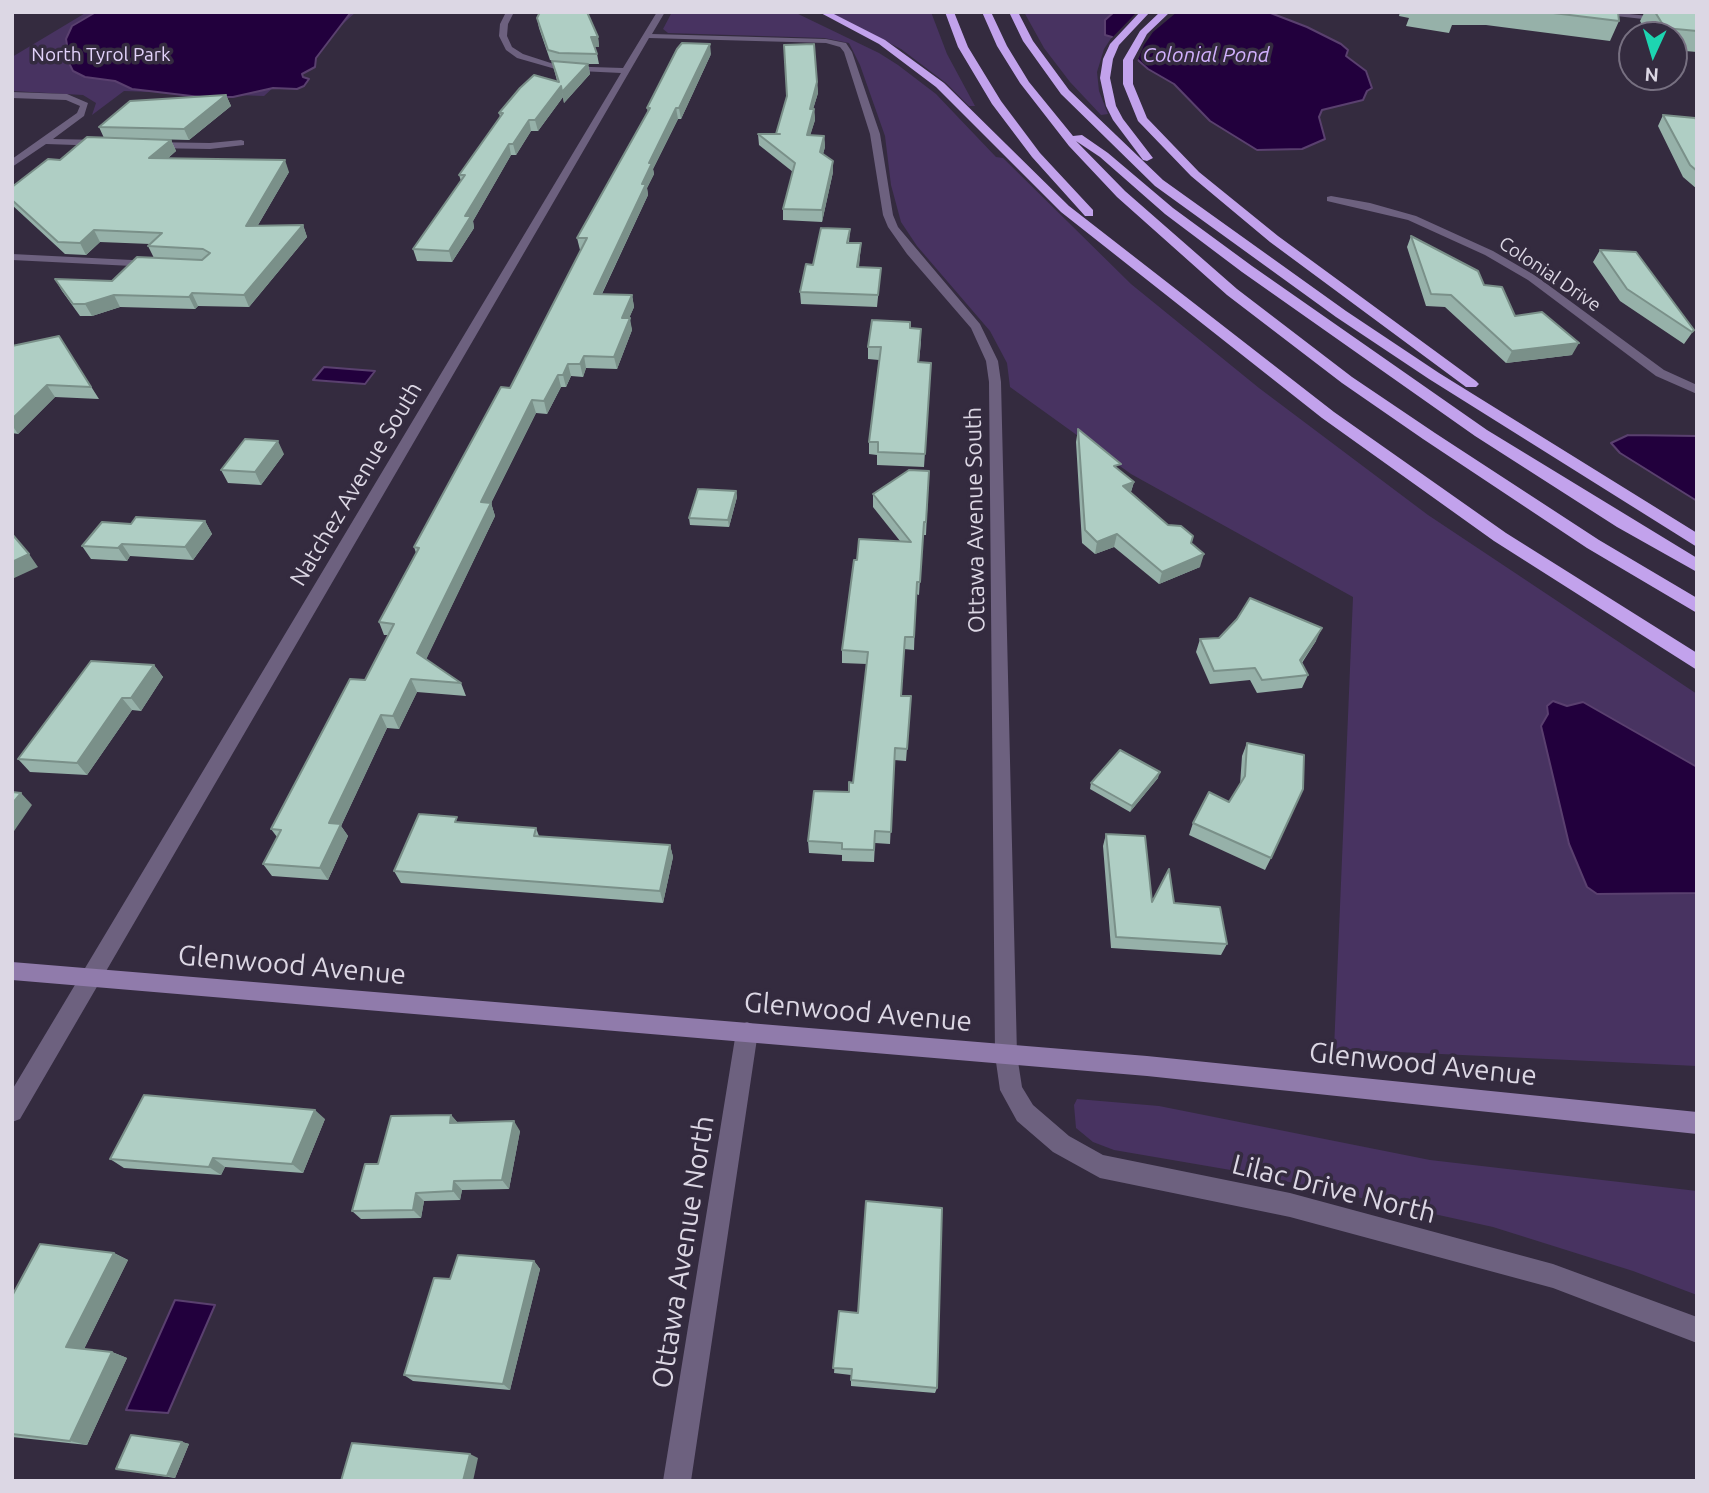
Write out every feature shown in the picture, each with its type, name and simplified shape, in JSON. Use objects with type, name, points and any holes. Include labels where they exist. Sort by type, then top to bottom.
[{"type":"highway","points":[[809,12],[907,60]]},
{"type":"highway","points":[[823,12],[881,42],[940,85],[1065,209],[1318,408],[1511,544],[1697,663]]},
{"type":"highway","points":[[949,12],[963,47],[983,83],[1036,155],[1104,228],[1194,309]]},
{"type":"highway","points":[[986,12],[1016,71],[1053,120],[1129,202],[1280,330],[1347,380],[1518,495],[1697,607]]},
{"type":"highway","points":[[1013,12],[1044,66],[1082,111],[1159,183],[1413,363],[1697,541]]},
{"type":"highway","points":[[1146,12],[1115,44],[1105,69],[1111,106],[1127,134],[1194,207]]},
{"type":"highway","points":[[1166,12],[1136,41],[1128,60],[1128,84],[1142,119],[1155,134],[1195,174],[1246,216],[1406,338],[1647,509]]},
{"type":"highway","points":[[1053,120],[1104,155],[1169,211],[1247,270],[1480,433],[1697,566]]},
{"type":"street","points":[[510,12],[504,24],[503,36],[509,48],[520,56],[559,68],[624,71]]},
{"type":"street","name":"Natchez Avenue South","points":[[12,1111],[661,12]]},
{"type":"street","points":[[1584,12],[1697,23]]},
{"type":"street","name":"Ottawa Avenue South","points":[[645,36],[825,41],[843,44],[875,134],[886,202],[893,227],[911,252],[976,327],[992,361],[995,382],[1006,1055]]},
{"type":"street","points":[[12,95],[67,97],[85,106],[81,114],[12,164]]},
{"type":"street","points":[[44,141],[110,143]]},
{"type":"street","points":[[137,144],[190,146],[241,143]]},
{"type":"street","name":"Colonial Drive","points":[[1331,200],[1370,206],[1412,218],[1489,253],[1532,278],[1660,373],[1697,390]]},
{"type":"street","points":[[12,257],[166,264]]},
{"type":"street","name":"Glenwood Avenue","points":[[12,971],[1147,1066],[1697,1123]]},
{"type":"street","name":"Ottawa Avenue North","points":[[677,1481],[747,1032]]},
{"type":"street","name":"Lilac Drive North","points":[[1006,1055],[1012,1090],[1025,1113],[1061,1144],[1100,1166],[1290,1205],[1553,1276],[1697,1330]]},
{"type":"green space","name":"North Tyrol Park","points":[[87,12],[356,12],[264,96],[124,91],[92,115],[96,103],[83,95],[12,91],[12,57]]},
{"type":"green space","points":[[672,12],[794,12],[898,65],[936,94],[996,157],[1003,158],[1131,284],[1259,388],[1428,515],[1697,694],[1697,767],[1583,703],[1564,820],[1569,844],[1597,894],[1697,893],[1697,1066],[1334,1049],[1353,597],[1131,474],[1010,387],[1007,363],[990,331],[917,246],[901,222],[891,185],[885,136],[860,65],[849,43],[824,38],[668,33],[663,29]]},
{"type":"green space","points":[[829,12],[931,12],[947,54],[975,106],[969,106],[946,83],[901,49]]},
{"type":"green space","points":[[1024,12],[1114,12],[1106,23],[1105,34],[1112,37],[1104,49],[1097,72],[1099,91],[1108,114],[1101,115],[1070,82],[1044,48]]},
{"type":"green space","points":[[1077,1099],[1159,1106],[1430,1160],[1697,1191],[1697,1295],[1633,1271],[1493,1227],[1248,1173],[1114,1150],[1093,1142],[1076,1128],[1074,1105]]},
{"type":"water","name":"North Tyrol Park","points":[[96,12],[351,12],[316,58],[315,67],[302,74],[309,79],[304,86],[297,89],[273,88],[233,97],[200,97],[132,89],[115,81],[85,77],[73,71],[65,55],[68,51],[66,39],[72,26]]},
{"type":"water","name":"Colonial Pond","points":[[1114,12],[1268,12],[1341,44],[1348,50],[1346,56],[1366,71],[1372,88],[1367,91],[1363,100],[1322,110],[1319,117],[1325,139],[1302,149],[1257,150],[1210,121],[1174,84],[1148,69],[1112,37],[1105,35],[1105,20]]},
{"type":"water","points":[[324,367],[375,371],[365,384],[313,380]]},
{"type":"water","points":[[1628,435],[1697,436],[1697,501],[1620,453],[1611,443]]},
{"type":"water","points":[[1553,701],[1567,706],[1583,702],[1697,767],[1697,893],[1597,894],[1587,887],[1569,844],[1541,726],[1548,714],[1547,706]]},
{"type":"water","points":[[175,1300],[215,1305],[168,1413],[126,1410]]},
{"type":"pier","points":[[1137,12],[1177,12],[1153,32],[1137,62],[1110,40]]},
{"type":"building","points":[[540,12],[587,12],[598,37],[591,37],[597,54],[548,50],[537,18]]},
{"type":"building","points":[[1545,12],[1618,12],[1619,21]]},
{"type":"building","points":[[1655,12],[1697,12],[1697,31],[1688,30],[1688,21],[1661,21]]},
{"type":"building","points":[[682,43],[710,44],[649,163],[652,163],[642,184],[646,184],[594,294],[632,295],[622,318],[630,318],[614,357],[584,356],[580,364],[568,364],[563,375],[558,375],[544,401],[532,400],[481,502],[491,503],[417,653],[461,683],[411,679],[393,716],[381,715],[329,823],[341,824],[320,868],[263,864],[281,830],[271,829],[350,679],[365,680],[394,624],[379,622],[419,548],[414,547],[501,387],[510,388],[587,238],[577,238],[650,108],[647,108]]},
{"type":"building","points":[[814,44],[817,82],[807,135],[824,136],[820,152],[833,161],[822,210],[783,209],[795,163],[758,134],[776,134],[787,96],[784,45]]},
{"type":"building","points":[[552,61],[588,64],[562,92],[561,86],[535,120],[529,120],[513,144],[509,144],[465,216],[471,216],[449,251],[413,249],[465,175],[459,175],[503,113],[499,113],[520,88],[534,75],[559,82]]},
{"type":"building","points":[[226,95],[184,129],[99,127],[130,101]]},
{"type":"building","points":[[1663,115],[1695,118],[1697,121],[1697,171],[1690,165]]},
{"type":"building","points":[[87,137],[171,140],[149,158],[285,160],[246,226],[303,225],[244,295],[114,295],[85,304],[73,304],[55,279],[112,281],[137,257],[202,260],[210,253],[203,249],[148,246],[162,233],[94,230],[80,243],[58,242],[12,200],[12,187],[48,159],[60,160]]},
{"type":"building","points":[[821,228],[850,229],[847,243],[861,243],[857,267],[881,268],[878,295],[800,292],[806,264],[813,265]]},
{"type":"building","points":[[1411,236],[1478,271],[1484,285],[1502,287],[1515,316],[1542,312],[1579,343],[1512,351],[1451,295],[1431,294]]},
{"type":"building","points":[[1600,250],[1636,252],[1694,330],[1692,332],[1627,289]]},
{"type":"building","points":[[872,320],[910,322],[910,328],[921,329],[918,362],[931,363],[925,454],[878,452],[878,442],[869,442],[881,347],[868,347]]},
{"type":"building","points":[[59,336],[91,387],[47,385],[12,419],[12,346]]},
{"type":"building","points":[[1078,429],[1121,464],[1114,466],[1134,482],[1123,486],[1168,525],[1181,526],[1193,536],[1191,543],[1204,554],[1162,572],[1117,534],[1097,542],[1085,530]]},
{"type":"building","points":[[245,439],[278,441],[255,472],[221,470]]},
{"type":"building","points":[[909,470],[929,471],[914,637],[905,637],[901,696],[911,696],[907,749],[895,748],[891,832],[875,831],[874,850],[842,849],[842,843],[808,841],[814,791],[849,792],[849,782],[853,783],[868,652],[842,650],[854,560],[857,560],[859,539],[911,542],[873,494]]},
{"type":"building","points":[[698,489],[736,491],[728,520],[689,518]]},
{"type":"building","points":[[136,517],[205,521],[185,547],[122,544],[118,548],[82,546],[102,522],[131,524]]},
{"type":"building","points":[[12,534],[29,554],[12,562]]},
{"type":"building","points":[[1250,598],[1322,628],[1300,660],[1308,675],[1262,680],[1255,668],[1214,671],[1200,639],[1219,638],[1237,619]]},
{"type":"building","points":[[91,661],[154,665],[131,698],[122,698],[77,763],[18,759]]},
{"type":"building","points":[[1247,743],[1304,755],[1303,789],[1271,858],[1193,823],[1209,792],[1229,802],[1245,776]]},
{"type":"building","points":[[1120,750],[1160,772],[1132,806],[1091,783]]},
{"type":"building","points":[[12,792],[21,793],[12,804]]},
{"type":"building","points":[[419,814],[457,817],[455,822],[536,828],[534,836],[670,845],[660,891],[394,871]]},
{"type":"building","points":[[1106,834],[1145,836],[1152,902],[1169,869],[1174,903],[1220,907],[1227,944],[1116,937]]},
{"type":"building","points":[[144,1095],[315,1110],[292,1164],[213,1158],[209,1167],[110,1159]]},
{"type":"building","points":[[451,1115],[450,1123],[514,1121],[502,1180],[454,1181],[453,1191],[416,1193],[413,1210],[352,1211],[365,1164],[378,1164],[391,1116]]},
{"type":"building","points":[[866,1201],[942,1208],[937,1388],[851,1380],[852,1369],[833,1368],[839,1311],[858,1313]]},
{"type":"building","points":[[40,1244],[114,1253],[66,1347],[112,1352],[70,1441],[12,1434],[12,1296]]},
{"type":"building","points":[[458,1255],[534,1261],[503,1384],[404,1375],[434,1278],[450,1279]]},
{"type":"building","points":[[131,1435],[182,1442],[167,1476],[116,1469]]},
{"type":"building","points":[[352,1443],[470,1454],[463,1481],[341,1481]]}]
